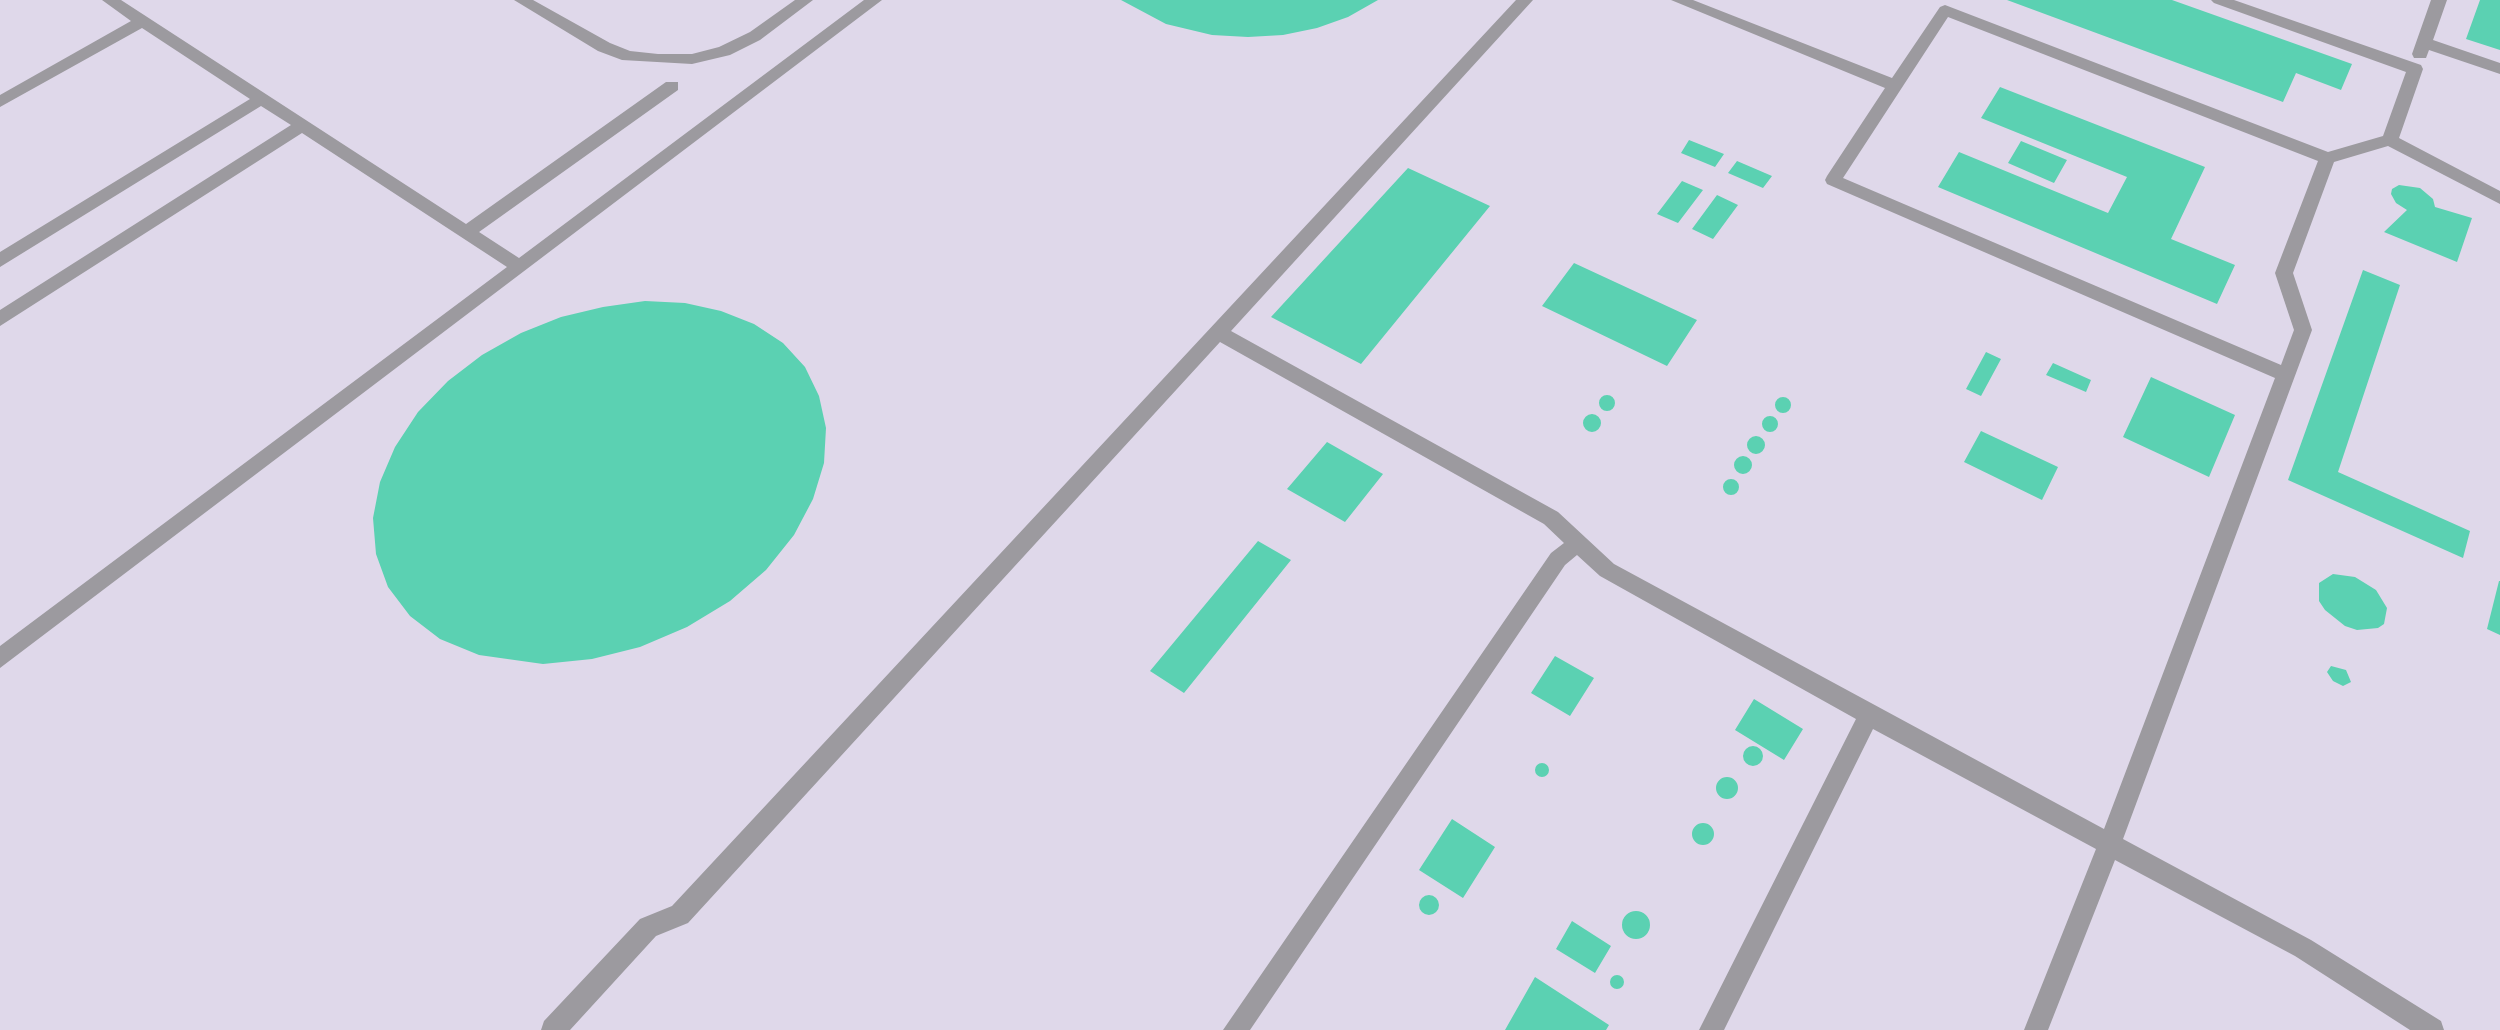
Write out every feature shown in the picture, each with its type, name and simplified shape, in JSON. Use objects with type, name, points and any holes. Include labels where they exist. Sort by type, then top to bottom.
[{"type":"lane","points":[[110,0],[520,267]]},
{"type":"lane","points":[[522,0],[604,47],[628,56],[658,59],[692,59],[724,51],[755,36],[805,0]]},
{"type":"lane","points":[[0,658],[874,0]]},
{"type":"lane","points":[[553,1030],[648,927],[680,915],[1525,0]]},
{"type":"lane","points":[[1679,0],[1893,85]]},
{"type":"lane","points":[[2219,0],[2415,69]]},
{"type":"lane","points":[[2390,140],[2439,0]]},
{"type":"lane","points":[[2286,375],[1833,180],[1945,10],[2327,158],[2390,140],[2500,198]]},
{"type":"lane","points":[[0,102],[142,21]]},
{"type":"lane","points":[[2424,43],[2500,69]]},
{"type":"lane","points":[[467,232],[672,86]]},
{"type":"lane","points":[[0,260],[261,99]]},
{"type":"lane","points":[[0,319],[303,125]]},
{"type":"lane","points":[[2036,1030],[2110,844],[2303,330],[2284,273],[2327,158]]},
{"type":"lane","points":[[1217,332],[1551,518],[1607,570],[2303,948],[2423,1024]]},
{"type":"lane","points":[[1235,1030],[1558,559],[1578,543]]},
{"type":"lane","points":[[1711,1030],[1869,715]]},
{"type":"shaded area","points":[[0,0],[2500,0],[2500,1030],[0,1030]]},
{"type":"building","points":[[1121,0],[1378,0],[1348,17],[1317,28],[1283,35],[1248,37],[1212,35],[1166,24]]},
{"type":"building","points":[[2007,0],[2172,0],[2352,64],[2341,90],[2296,73],[2283,102]]},
{"type":"building","points":[[2480,0],[2500,0],[2500,50],[2466,39]]},
{"type":"building","points":[[2000,87],[2205,167],[2171,239],[2235,265],[2217,304],[1938,187],[1959,152],[2108,213],[2127,177],[1981,118]]},
{"type":"building","points":[[1689,140],[1724,154],[1715,167],[1681,153]]},
{"type":"building","points":[[2021,141],[2067,160],[2054,183],[2008,163]]},
{"type":"building","points":[[1737,161],[1772,176],[1763,188],[1728,173]]},
{"type":"building","points":[[1408,168],[1490,206],[1361,364],[1271,317]]},
{"type":"building","points":[[1682,181],[1703,190],[1678,223],[1657,214]]},
{"type":"building","points":[[2399,185],[2420,188],[2433,199],[2435,207],[2472,218],[2457,262],[2384,232],[2407,210],[2396,203],[2391,194],[2392,189]]},
{"type":"building","points":[[1717,195],[1738,205],[1713,239],[1692,229]]},
{"type":"building","points":[[1574,263],[1697,320],[1667,366],[1542,306]]},
{"type":"building","points":[[2363,270],[2400,285],[2338,472],[2470,531],[2463,558],[2288,480]]},
{"type":"building","points":[[645,301],[685,303],[721,311],[754,324],[783,343],[805,367],[819,396],[826,428],[824,463],[813,499],[794,535],[766,570],[730,601],[687,627],[640,647],[592,659],[543,664],[479,655],[440,639],[410,616],[388,587],[376,554],[373,518],[380,482],[395,447],[418,412],[448,381],[482,355],[521,333],[561,317]]},
{"type":"building","points":[[1986,352],[2001,359],[1981,396],[1966,389]]},
{"type":"building","points":[[2053,363],[2091,380],[2086,392],[2046,375]]},
{"type":"building","points":[[2151,377],[2235,415],[2209,477],[2123,437]]},
{"type":"building","points":[[1604,395],[1610,395],[1615,403],[1613,409],[1604,411],[1599,406],[1599,400]]},
{"type":"building","points":[[1780,397],[1786,397],[1791,405],[1789,411],[1780,413],[1775,408],[1775,402]]},
{"type":"building","points":[[1592,414],[1601,423],[1592,432],[1583,423]]},
{"type":"building","points":[[1767,416],[1773,416],[1778,424],[1776,430],[1767,432],[1762,427],[1762,421]]},
{"type":"building","points":[[1981,431],[2058,467],[2042,500],[1964,462]]},
{"type":"building","points":[[1756,436],[1765,445],[1756,454],[1747,445]]},
{"type":"building","points":[[1327,442],[1383,474],[1345,522],[1287,489]]},
{"type":"building","points":[[1743,456],[1752,465],[1743,474],[1734,465]]},
{"type":"building","points":[[1728,479],[1734,479],[1739,487],[1737,493],[1728,495],[1723,490],[1723,484]]},
{"type":"building","points":[[1258,541],[1291,560],[1184,693],[1150,671]]},
{"type":"building","points":[[2333,574],[2355,577],[2376,590],[2387,608],[2384,624],[2378,628],[2357,630],[2345,626],[2325,610],[2319,601],[2319,583]]},
{"type":"building","points":[[2500,581],[2500,635],[2487,629]]},
{"type":"building","points":[[1555,656],[1594,678],[1570,716],[1531,693]]},
{"type":"building","points":[[2331,666],[2346,670],[2351,682],[2343,686],[2333,681],[2327,672]]},
{"type":"building","points":[[1754,699],[1803,729],[1784,760],[1735,730]]},
{"type":"building","points":[[1753,746],[1760,749],[1763,756],[1760,763],[1753,766],[1746,763],[1743,756],[1746,749]]},
{"type":"building","points":[[1542,763],[1549,770],[1542,777],[1535,770]]},
{"type":"building","points":[[1727,777],[1735,780],[1738,788],[1735,796],[1727,799],[1719,796],[1716,788],[1719,780]]},
{"type":"building","points":[[1452,819],[1495,847],[1463,898],[1419,870]]},
{"type":"building","points":[[1703,823],[1711,826],[1714,834],[1711,842],[1703,845],[1695,842],[1692,834],[1695,826]]},
{"type":"building","points":[[1429,895],[1436,898],[1439,905],[1436,912],[1429,915],[1422,912],[1419,905],[1422,898]]},
{"type":"building","points":[[1636,911],[1646,915],[1650,925],[1646,935],[1636,939],[1626,935],[1622,925],[1626,915]]},
{"type":"building","points":[[1572,921],[1611,946],[1595,973],[1556,949]]},
{"type":"building","points":[[1617,975],[1624,982],[1617,989],[1610,982]]},
{"type":"building","points":[[1535,977],[1609,1025],[1606,1030],[1505,1030]]}]
